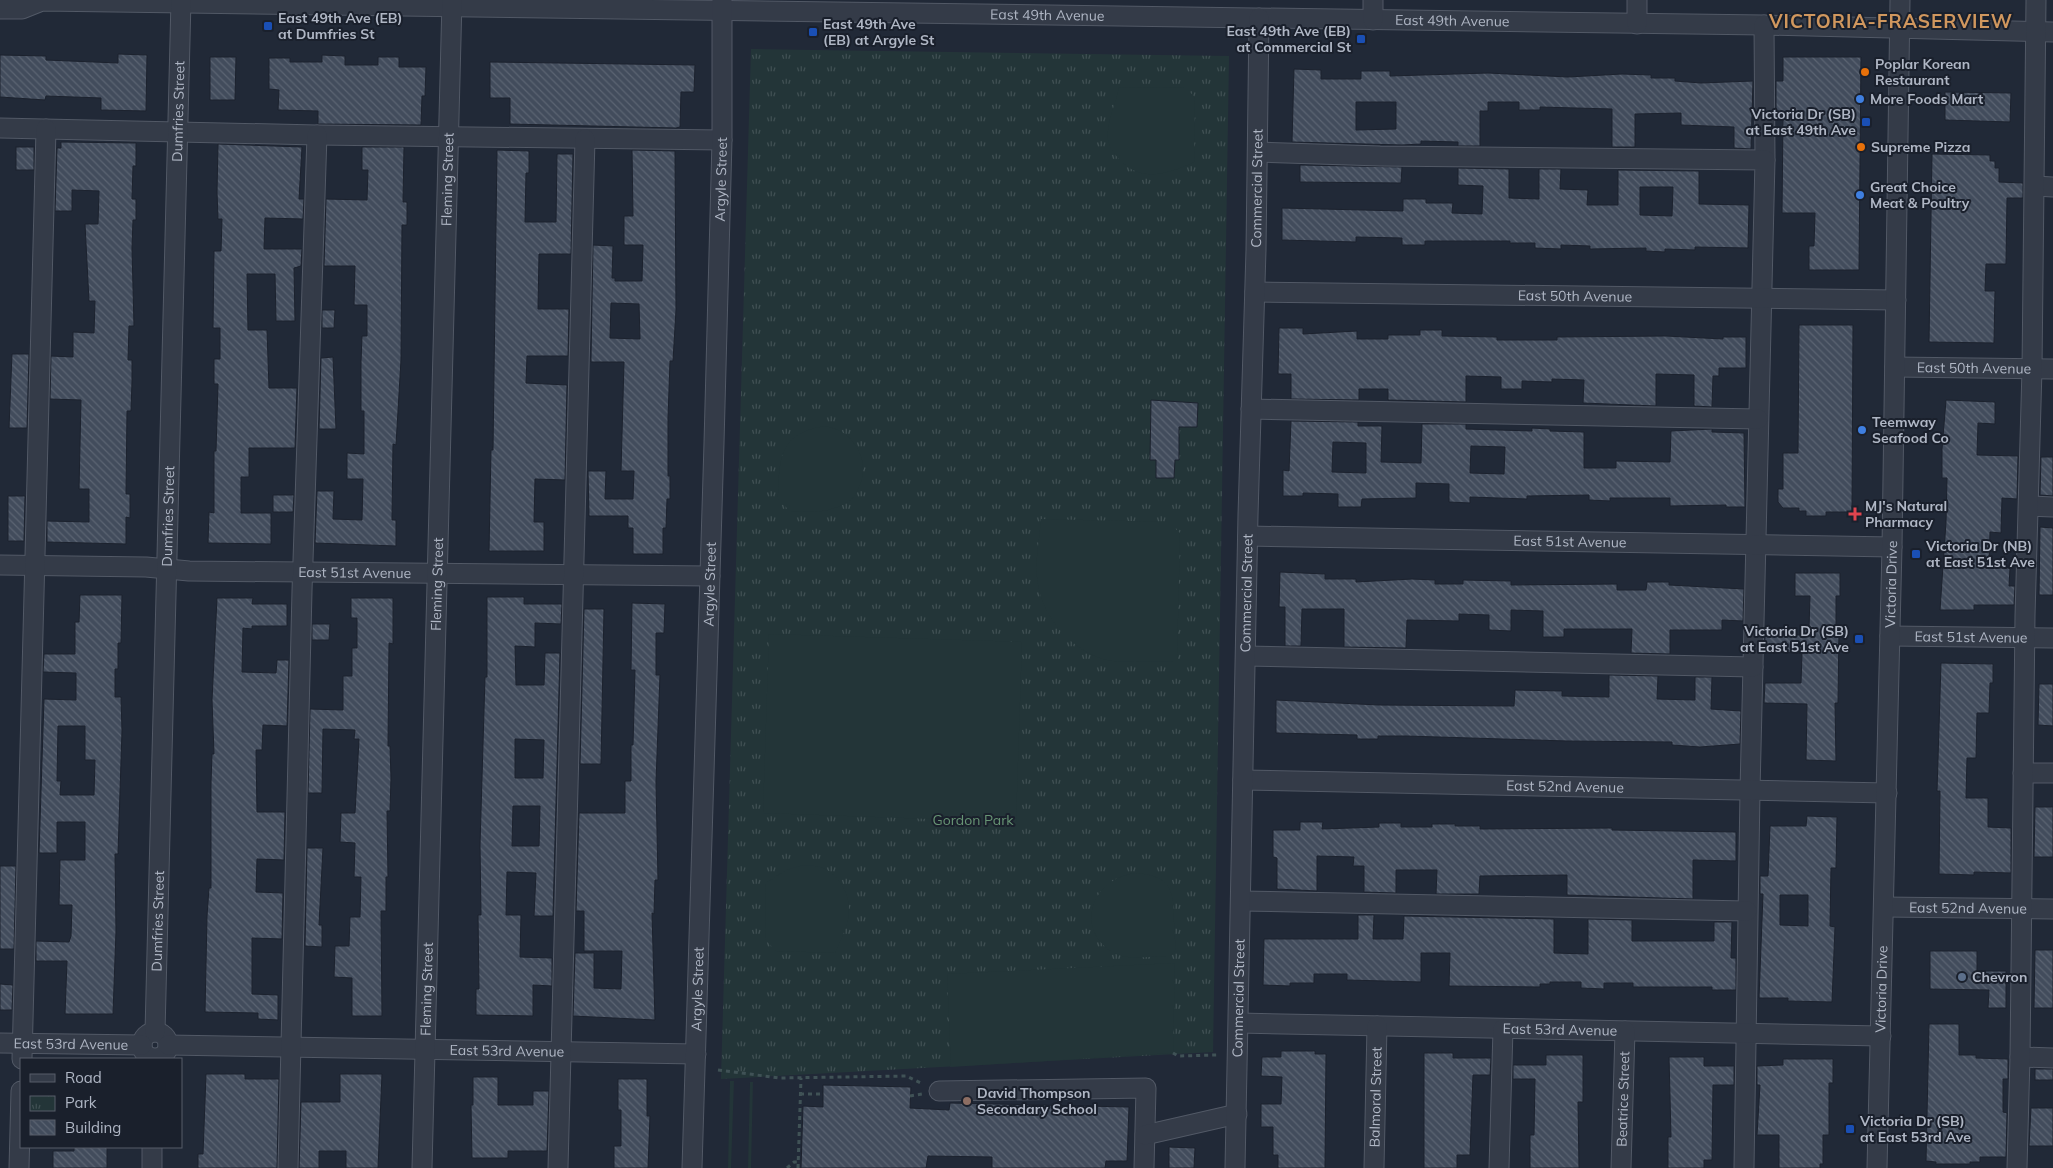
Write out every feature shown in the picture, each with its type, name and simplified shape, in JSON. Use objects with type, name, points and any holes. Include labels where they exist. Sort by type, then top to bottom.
[{"type":"street","name":"East 49th Avenue","points":[[0,8],[22,9],[41,0],[1082,8],[1259,18],[1764,25],[2044,32]]},
{"type":"street","points":[[1373,0],[1373,20]]},
{"type":"street","points":[[1637,0],[1637,24]]},
{"type":"street","name":"Victoria Drive","points":[[1878,1168],[1892,547],[1900,0]]},
{"type":"street","points":[[2016,1168],[2020,1057],[2024,637],[2032,369],[2044,186],[2044,32],[2036,0]]},
{"type":"street","name":"Dumfries Street","points":[[155,1052],[163,1034],[155,1032],[181,2]]},
{"type":"street","name":"Fleming Street","points":[[422,1168],[452,3]]},
{"type":"street","name":"Argyle Street","points":[[692,1168],[722,140],[722,6]]},
{"type":"street","name":"Commercial Street","points":[[1235,1168],[1258,152],[1259,18]]},
{"type":"street","points":[[1744,1168],[1747,911],[1765,160],[1764,25]]},
{"type":"street","points":[[0,128],[316,135],[722,140]]},
{"type":"street","points":[[22,1052],[46,129]]},
{"type":"street","points":[[288,1168],[316,135]]},
{"type":"street","points":[[558,1168],[585,139]]},
{"type":"street","points":[[1258,152],[1380,156],[1765,160]]},
{"type":"street","name":"East 50th Avenue","points":[[1255,292],[1896,300]]},
{"type":"street","name":"East 50th Avenue","points":[[1895,367],[2053,369]]},
{"type":"street","points":[[1251,409],[1758,419]]},
{"type":"street","points":[[2029,506],[2053,506]]},
{"type":"street","name":"East 51st Avenue","points":[[1248,536],[1892,547]]},
{"type":"street","name":"East 51st Avenue","points":[[0,565],[303,572],[710,576]]},
{"type":"street","name":"East 51st Avenue","points":[[1890,636],[2053,638]]},
{"type":"street","points":[[1246,656],[1753,667]]},
{"type":"street","points":[[2023,773],[2053,773]]},
{"type":"street","name":"East 52nd Avenue","points":[[1243,780],[1887,793]]},
{"type":"street","points":[[1241,901],[1747,911]]},
{"type":"street","name":"East 52nd Avenue","points":[[1884,907],[2053,909]]},
{"type":"street","name":"East 53rd Avenue","points":[[1239,1023],[1881,1036]]},
{"type":"street","name":"Balmoral Street","points":[[1374,1168],[1377,1026]]},
{"type":"street","points":[[1499,1168],[1503,1028]]},
{"type":"street","name":"Beatrice Street","points":[[1622,1168],[1625,1031]]},
{"type":"street","name":"East 53rd Avenue","points":[[0,1043],[22,1052],[155,1052],[292,1047],[696,1054]]},
{"type":"street","points":[[2020,1057],[2053,1058]]},
{"type":"street","points":[[940,1091],[1146,1088],[1144,1168]]},
{"type":"street","points":[[1145,1135],[1236,1114]]},
{"type":"street","points":[[19,1168],[20,1130]]},
{"type":"street","points":[[152,1148],[152,1168]]},
{"type":"path","points":[[1174,1053],[1178,1056],[1217,1055]]},
{"type":"path","points":[[718,1070],[750,1076],[800,1078],[906,1076],[940,1091]]},
{"type":"path","points":[[798,1168],[800,1078]]},
{"type":"path","points":[[800,1094],[823,1094]]},
{"type":"path","points":[[787,1168],[794,1162],[799,1162]]},
{"type":"green space","name":"Gordon Park","points":[[751,49],[1229,56],[1213,1052],[721,1079]]},
{"type":"green space","points":[[1119,87],[1185,88],[1195,97],[1194,162],[1165,173],[1146,174],[1137,172],[1120,160],[1114,153],[1108,140],[1110,120]]},
{"type":"green space","points":[[824,426],[844,433],[857,448],[863,468],[862,479],[858,489],[850,500],[834,508],[806,512],[790,511],[778,499],[779,472],[784,451],[797,436]]},
{"type":"green space","points":[[1041,519],[1168,522],[1180,533],[1177,661],[1110,661],[1090,654],[1078,647],[1058,628],[1050,616],[1039,591],[1037,562]]},
{"type":"green space","points":[[769,634],[1022,642],[1016,822],[763,813]]},
{"type":"green space","points":[[800,866],[823,868],[836,877],[845,891],[848,899],[849,916],[835,953],[776,951],[765,939],[766,883],[786,870]]},
{"type":"green space","points":[[1138,873],[1158,878],[1165,883],[1172,895],[1175,951],[1170,956],[1125,957],[1118,955],[1100,941],[1093,929],[1091,916],[1100,892],[1110,883],[1123,876]]},
{"type":"green space","points":[[1175,963],[1173,1053],[951,1067],[947,974]]},
{"type":"green space","points":[[730,1081],[734,1081],[731,1168],[728,1168]]},
{"type":"green space","points":[[750,1082],[753,1082],[751,1168],[748,1168]]},
{"type":"building","points":[[118,54],[147,55],[146,111],[101,110],[101,98],[46,96],[45,100],[0,97],[0,55],[46,56],[46,60],[118,63]]},
{"type":"building","points":[[322,55],[345,56],[345,65],[378,65],[378,57],[399,57],[399,67],[426,67],[421,125],[318,124],[318,111],[278,110],[279,90],[269,89],[269,58],[290,58],[290,62],[322,62]]},
{"type":"building","points":[[210,57],[236,57],[235,100],[210,100]]},
{"type":"building","points":[[1783,57],[1861,57],[1859,270],[1809,270],[1809,246],[1814,246],[1815,213],[1782,213],[1783,115],[1776,115],[1776,81],[1783,81]]},
{"type":"building","points":[[490,62],[695,65],[694,92],[681,92],[680,127],[676,128],[510,124],[510,98],[490,98]]},
{"type":"building","points":[[1294,69],[1321,70],[1321,79],[1361,79],[1361,71],[1390,71],[1390,76],[1488,73],[1568,77],[1622,74],[1651,75],[1651,78],[1675,78],[1675,81],[1701,83],[1753,81],[1751,149],[1734,148],[1734,127],[1681,125],[1681,113],[1635,114],[1635,147],[1612,147],[1612,109],[1540,107],[1540,110],[1519,110],[1519,102],[1488,102],[1488,111],[1480,111],[1480,146],[1458,146],[1458,142],[1421,141],[1421,144],[1402,145],[1292,142]],"holes":[[[1356,102],[1396,102],[1396,129],[1356,130]]]},
{"type":"building","points":[[1945,92],[2011,93],[2010,122],[1945,120]]},
{"type":"building","points":[[61,142],[136,143],[136,166],[133,166],[132,199],[136,199],[136,220],[133,220],[132,248],[134,326],[129,326],[128,360],[132,360],[132,382],[131,411],[127,411],[126,494],[130,494],[130,518],[126,517],[126,544],[47,542],[47,521],[89,522],[89,489],[79,489],[81,400],[50,399],[51,356],[73,357],[73,332],[94,333],[95,301],[89,301],[85,224],[98,224],[99,191],[72,190],[72,211],[55,211],[57,148],[61,148]]},
{"type":"building","points":[[218,144],[302,147],[299,199],[304,199],[303,219],[265,218],[264,249],[302,249],[301,266],[294,268],[295,321],[276,321],[275,274],[247,274],[248,330],[267,330],[269,388],[297,388],[295,448],[249,448],[249,477],[241,477],[241,513],[271,513],[271,544],[208,543],[209,512],[214,513],[214,451],[216,451],[218,384],[214,384],[214,359],[220,359],[220,328],[213,328],[214,251],[221,251],[222,219],[218,219]]},
{"type":"building","points":[[16,147],[34,147],[34,170],[16,170]]},
{"type":"building","points":[[362,147],[404,147],[403,202],[407,202],[407,225],[402,225],[401,360],[396,445],[393,444],[392,520],[396,520],[396,546],[315,543],[317,491],[334,491],[333,519],[362,520],[363,479],[347,479],[347,453],[364,454],[364,411],[361,411],[361,362],[362,336],[367,336],[367,305],[354,305],[355,266],[324,266],[326,199],[367,200],[368,170],[362,170]]},
{"type":"building","points":[[497,150],[529,151],[529,173],[526,173],[525,222],[556,222],[557,154],[573,154],[571,254],[539,254],[538,309],[569,309],[568,356],[527,356],[526,383],[567,385],[565,480],[535,479],[534,522],[544,522],[544,551],[489,551],[491,450],[493,450]]},
{"type":"building","points":[[632,150],[675,151],[676,310],[673,361],[670,361],[668,418],[670,499],[667,499],[666,528],[663,528],[663,554],[633,554],[633,528],[628,528],[628,516],[589,516],[588,471],[606,471],[605,499],[633,499],[634,471],[621,471],[624,362],[591,362],[591,357],[593,245],[613,246],[612,278],[615,278],[615,281],[642,281],[643,245],[624,245],[624,216],[633,216]],"holes":[[[611,303],[639,304],[640,339],[610,338]]]},
{"type":"building","points":[[1932,154],[1990,155],[1990,161],[1995,161],[1995,168],[1999,168],[1999,182],[2023,183],[2023,198],[2007,198],[2006,264],[1986,264],[1985,291],[1995,291],[1994,343],[1929,342]]},
{"type":"building","points":[[1300,165],[1402,167],[1401,183],[1300,182]]},
{"type":"building","points":[[1458,168],[1509,169],[1509,198],[1539,199],[1539,169],[1561,169],[1560,189],[1588,190],[1587,205],[1618,205],[1618,170],[1699,171],[1699,204],[1749,205],[1748,248],[1695,247],[1695,250],[1665,249],[1665,252],[1646,251],[1646,248],[1590,249],[1590,246],[1561,245],[1561,249],[1535,248],[1535,243],[1510,243],[1510,241],[1425,241],[1425,245],[1402,245],[1402,238],[1356,237],[1356,242],[1282,240],[1282,208],[1403,211],[1403,199],[1426,199],[1426,203],[1453,203],[1452,213],[1482,214],[1483,186],[1458,185]],"holes":[[[1640,187],[1673,187],[1672,216],[1640,215]]]},
{"type":"building","points":[[322,310],[335,310],[334,328],[322,328]]},
{"type":"building","points":[[1799,325],[1853,325],[1852,512],[1826,512],[1826,516],[1806,516],[1806,511],[1799,511],[1799,508],[1783,508],[1778,502],[1778,489],[1783,489],[1783,453],[1798,453]]},
{"type":"building","points":[[1279,328],[1303,328],[1303,334],[1357,331],[1357,339],[1388,339],[1388,335],[1420,335],[1420,330],[1442,330],[1442,336],[1497,337],[1497,340],[1557,340],[1557,337],[1666,336],[1723,339],[1723,337],[1746,337],[1746,368],[1719,368],[1719,376],[1713,376],[1712,407],[1694,406],[1694,375],[1656,374],[1656,406],[1583,403],[1584,380],[1552,379],[1552,382],[1522,381],[1522,389],[1501,389],[1501,377],[1466,376],[1466,402],[1388,400],[1388,389],[1359,389],[1359,400],[1291,399],[1291,374],[1278,374]]},
{"type":"building","points":[[12,354],[29,354],[27,428],[9,428]]},
{"type":"building","points":[[333,357],[336,429],[319,429],[321,358]]},
{"type":"building","points":[[1151,400],[1198,403],[1197,427],[1179,427],[1179,460],[1175,460],[1174,478],[1156,478],[1156,460],[1150,460]]},
{"type":"building","points":[[1946,400],[1995,402],[1995,424],[1978,423],[1977,455],[2018,456],[2017,499],[2002,498],[2001,533],[1990,532],[1989,568],[2010,568],[2009,586],[2015,586],[2014,605],[1974,605],[1974,610],[1940,610],[1946,522],[1947,478],[1942,478],[1942,449]]},
{"type":"building","points":[[1291,421],[1358,422],[1358,426],[1382,426],[1381,462],[1421,463],[1422,424],[1466,424],[1466,429],[1532,431],[1532,428],[1550,429],[1550,431],[1584,432],[1584,468],[1616,468],[1616,461],[1670,462],[1671,431],[1712,429],[1712,432],[1744,433],[1745,507],[1726,507],[1726,505],[1670,506],[1670,498],[1610,498],[1610,501],[1589,500],[1589,495],[1527,496],[1527,499],[1470,497],[1470,503],[1449,502],[1449,484],[1416,483],[1416,498],[1362,499],[1361,507],[1338,507],[1338,494],[1303,493],[1303,496],[1283,496],[1283,470],[1289,471]],"holes":[[[1333,442],[1366,443],[1366,473],[1332,472]],[[1471,446],[1505,447],[1504,474],[1470,473]]]},
{"type":"building","points":[[2041,457],[2053,457],[2053,496],[2040,495]]},
{"type":"building","points":[[273,495],[294,495],[293,512],[273,512]]},
{"type":"building","points":[[8,496],[25,496],[24,541],[8,541]]},
{"type":"building","points":[[2040,527],[2053,528],[2053,595],[2039,595]]},
{"type":"building","points":[[1280,572],[1325,574],[1325,579],[1356,579],[1356,582],[1412,579],[1435,580],[1435,584],[1463,584],[1463,580],[1511,581],[1511,585],[1617,584],[1617,590],[1646,590],[1647,582],[1669,582],[1669,585],[1744,589],[1743,621],[1722,620],[1722,630],[1670,630],[1670,654],[1631,653],[1632,629],[1564,629],[1564,637],[1543,637],[1543,611],[1511,610],[1511,631],[1489,630],[1489,615],[1459,614],[1459,621],[1407,620],[1406,648],[1344,647],[1344,609],[1302,609],[1301,646],[1285,646],[1285,607],[1279,607]]},
{"type":"building","points":[[1795,573],[1840,573],[1840,596],[1836,596],[1836,629],[1839,629],[1838,703],[1835,703],[1836,761],[1806,760],[1807,704],[1764,703],[1765,683],[1801,683],[1802,653],[1765,652],[1765,635],[1802,635],[1802,628],[1809,628],[1810,596],[1795,596]]},
{"type":"building","points":[[80,595],[122,595],[121,643],[118,643],[118,669],[115,669],[115,697],[121,697],[122,731],[118,854],[115,854],[116,931],[113,1014],[65,1014],[67,961],[36,961],[36,941],[69,942],[71,936],[72,905],[59,905],[60,860],[85,860],[85,822],[57,822],[57,853],[39,853],[44,699],[76,700],[76,673],[43,672],[44,654],[75,654],[75,622],[79,622]],"holes":[[[58,726],[85,726],[85,760],[95,760],[94,795],[60,795],[61,781],[57,781]]]},
{"type":"building","points":[[487,597],[524,597],[524,604],[562,604],[561,624],[535,623],[535,647],[515,646],[516,685],[544,685],[545,653],[560,653],[553,916],[534,916],[536,873],[507,872],[506,915],[521,915],[520,957],[552,958],[552,986],[533,985],[533,1016],[476,1015],[476,989],[479,989],[478,915],[481,915],[480,845],[485,677],[487,677]],"holes":[[[515,739],[544,740],[543,778],[515,778]],[[513,806],[540,806],[539,846],[512,846]]]},
{"type":"building","points":[[217,598],[253,598],[252,604],[287,604],[287,626],[252,626],[252,629],[243,628],[242,672],[276,673],[277,660],[289,660],[287,726],[263,725],[262,750],[256,750],[257,812],[285,812],[284,860],[257,859],[256,892],[283,893],[282,939],[252,938],[252,994],[278,995],[278,1020],[258,1019],[258,1013],[205,1012],[207,916],[209,888],[211,888],[211,783],[212,754],[214,754],[212,700]]},
{"type":"building","points":[[351,598],[393,598],[393,644],[389,643],[388,746],[390,746],[391,778],[390,811],[387,811],[388,877],[386,877],[386,911],[381,911],[382,1016],[352,1016],[352,978],[334,977],[335,946],[349,946],[350,917],[360,917],[361,877],[354,877],[355,843],[340,842],[341,813],[355,813],[359,739],[354,739],[355,730],[323,729],[322,793],[308,793],[310,709],[343,710],[343,676],[352,676],[352,648],[357,648],[357,618],[351,618]]},
{"type":"building","points":[[632,603],[665,604],[664,633],[656,633],[656,675],[660,675],[656,782],[658,880],[655,880],[654,914],[652,913],[655,1020],[573,1016],[575,953],[594,953],[594,988],[621,989],[622,951],[584,951],[584,911],[576,911],[579,813],[625,813],[625,781],[631,781],[635,670],[631,670]]},
{"type":"building","points":[[584,609],[604,609],[601,764],[580,764]]},
{"type":"building","points":[[312,624],[330,624],[329,640],[312,640]]},
{"type":"building","points":[[1941,663],[1993,664],[1993,683],[1990,683],[1989,713],[1977,713],[1976,758],[1967,758],[1966,798],[1988,798],[1988,827],[2011,828],[2011,873],[1974,872],[1974,875],[1939,874],[1940,791],[1937,791]]},
{"type":"building","points":[[1609,675],[1658,676],[1657,699],[1695,700],[1695,677],[1712,677],[1711,709],[1741,711],[1740,744],[1700,747],[1672,745],[1672,742],[1406,736],[1378,736],[1378,739],[1357,739],[1357,735],[1276,733],[1276,700],[1379,705],[1514,706],[1515,690],[1562,691],[1562,696],[1609,697]]},
{"type":"building","points":[[2039,684],[2053,684],[2053,726],[2038,725]]},
{"type":"building","points":[[2035,807],[2053,807],[2053,857],[2034,857]]},
{"type":"building","points":[[1807,816],[1837,817],[1836,868],[1831,868],[1830,926],[1835,927],[1832,1002],[1788,1001],[1788,998],[1759,998],[1763,894],[1760,894],[1760,876],[1768,876],[1770,826],[1806,826]],"holes":[[[1780,895],[1808,895],[1808,926],[1780,925]]]},
{"type":"building","points":[[1300,822],[1323,822],[1322,829],[1379,827],[1379,823],[1401,823],[1401,827],[1432,827],[1432,824],[1455,824],[1455,826],[1480,826],[1480,829],[1612,828],[1612,830],[1736,832],[1736,861],[1693,860],[1693,899],[1567,895],[1567,875],[1480,876],[1479,894],[1436,894],[1437,870],[1396,870],[1396,893],[1364,892],[1364,866],[1353,866],[1354,857],[1317,856],[1317,891],[1277,889],[1277,858],[1273,857],[1273,830],[1300,830]]},
{"type":"building","points":[[307,848],[323,848],[319,925],[322,925],[322,947],[305,946]]},
{"type":"building","points":[[0,866],[16,866],[14,949],[0,949]]},
{"type":"building","points":[[1358,915],[1374,915],[1373,939],[1403,939],[1404,916],[1554,919],[1554,953],[1588,954],[1588,919],[1632,920],[1632,941],[1714,941],[1714,922],[1732,922],[1731,958],[1736,958],[1736,990],[1712,990],[1712,987],[1633,987],[1633,983],[1604,983],[1604,989],[1581,988],[1581,982],[1550,982],[1550,984],[1540,984],[1540,987],[1449,986],[1450,953],[1421,953],[1421,982],[1347,980],[1347,974],[1314,974],[1314,983],[1290,983],[1290,986],[1263,985],[1264,939],[1358,939]]},
{"type":"building","points":[[2035,950],[2053,950],[2053,1008],[2034,1008]]},
{"type":"building","points":[[1930,951],[1977,951],[1977,971],[2006,971],[2006,1008],[1988,1008],[1989,990],[1930,989]]},
{"type":"building","points":[[0,984],[13,985],[12,1010],[0,1010]]},
{"type":"building","points":[[1929,1024],[1959,1024],[1959,1055],[1976,1055],[1976,1058],[2008,1059],[2008,1079],[2003,1079],[2003,1112],[2007,1113],[2006,1157],[1980,1157],[1980,1162],[1970,1162],[1970,1164],[1936,1164],[1936,1162],[1926,1161]]},
{"type":"building","points":[[1281,1051],[1315,1051],[1315,1054],[1326,1054],[1325,1168],[1278,1168],[1278,1155],[1273,1155],[1273,1127],[1261,1127],[1261,1104],[1281,1104],[1282,1077],[1261,1076],[1262,1057],[1281,1057]]},
{"type":"building","points":[[1424,1053],[1453,1053],[1453,1058],[1491,1058],[1490,1075],[1473,1075],[1470,1155],[1457,1155],[1457,1168],[1424,1168]]},
{"type":"building","points":[[1546,1055],[1583,1055],[1583,1102],[1578,1102],[1579,1168],[1530,1168],[1530,1135],[1534,1135],[1535,1079],[1513,1079],[1513,1065],[1546,1065]]},
{"type":"building","points":[[1669,1057],[1704,1057],[1704,1066],[1734,1066],[1734,1085],[1713,1085],[1712,1160],[1704,1160],[1704,1168],[1668,1168],[1668,1137],[1671,1137]]},
{"type":"building","points":[[1783,1059],[1833,1059],[1833,1083],[1829,1083],[1829,1135],[1823,1135],[1823,1164],[1820,1164],[1820,1168],[1779,1168],[1779,1135],[1757,1135],[1760,1085],[1757,1085],[1757,1066],[1783,1065]]},
{"type":"building","points":[[2035,1069],[2053,1069],[2053,1080],[2035,1080]]},
{"type":"building","points":[[206,1074],[245,1074],[245,1079],[279,1079],[277,1168],[198,1168],[198,1154],[203,1154]]},
{"type":"building","points":[[340,1074],[382,1074],[378,1168],[346,1168],[346,1151],[319,1151],[319,1168],[299,1168],[301,1102],[340,1102]]},
{"type":"building","points":[[473,1077],[498,1077],[498,1105],[533,1105],[533,1091],[549,1091],[547,1151],[508,1151],[508,1158],[472,1158],[471,1105],[473,1105]]},
{"type":"building","points":[[618,1079],[647,1079],[647,1116],[650,1116],[648,1168],[614,1168],[614,1146],[621,1146],[621,1110],[618,1110]]},
{"type":"building","points":[[823,1085],[911,1087],[910,1108],[949,1110],[950,1103],[1129,1107],[1127,1161],[1106,1161],[1105,1168],[992,1168],[992,1157],[928,1156],[926,1168],[801,1168],[803,1106],[823,1107]]},
{"type":"building","points":[[2031,1108],[2053,1108],[2053,1146],[2029,1146]]},
{"type":"building","points":[[1169,1147],[1195,1148],[1194,1168],[1169,1168]]},
{"type":"building","points":[[74,1148],[107,1148],[107,1168],[53,1168],[53,1151],[74,1151]]},
{"type":"place","name":"East 49th Ave (EB) at Dumfries St","points":[[268,26]]},
{"type":"place","name":"East 49th Ave (EB) at Argyle St","points":[[813,32]]},
{"type":"place","name":"East 49th Ave (EB) at Commercial St","points":[[1361,39]]},
{"type":"place","name":"Poplar Korean Restaurant","points":[[1865,72]]},
{"type":"place","name":"More Foods Mart","points":[[1860,99]]},
{"type":"place","name":"Victoria Dr (SB) at East 49th Ave","points":[[1866,122]]},
{"type":"place","name":"Supreme Pizza","points":[[1861,147]]},
{"type":"place","name":"Great Choice Meat & Poultry","points":[[1860,195]]},
{"type":"place","name":"Teemway Seafood Co","points":[[1862,430]]},
{"type":"place","name":"MJ's Natural Pharmacy","points":[[1855,514]]},
{"type":"place","name":"Victoria Dr (NB) at East 51st Ave","points":[[1916,554]]},
{"type":"place","name":"Victoria Dr (SB) at East 51st Ave","points":[[1859,639]]},
{"type":"place","name":"Chevron","points":[[1962,977]]},
{"type":"place","name":"David Thompson Secondary School","points":[[967,1101]]},
{"type":"place","name":"Victoria Dr (SB) at East 53rd Ave","points":[[1850,1129]]},
{"type":"district","name":"VICTORIA-FRASERVIEW","points":[[1891,21]]}]
